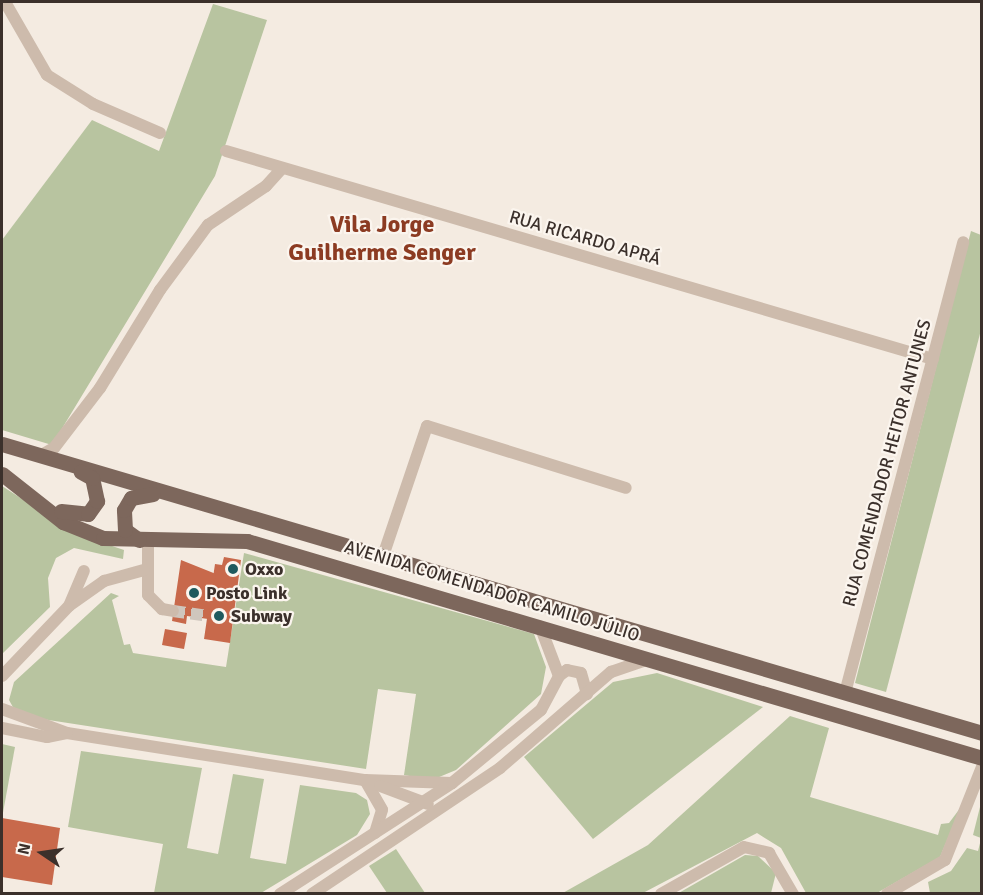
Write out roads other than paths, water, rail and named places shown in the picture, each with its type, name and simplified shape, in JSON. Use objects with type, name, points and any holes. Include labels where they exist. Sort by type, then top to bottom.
[{"type":"main road","name":"AVENIDA COMENDADOR CAMILO JÚLIO","points":[[2,444],[168,495],[383,556],[981,733]]},
{"type":"main road","points":[[24,490],[75,517],[88,514],[98,501],[97,488],[92,478],[66,463]]},
{"type":"main road","name":"AVENIDA COMENDADOR CAMILO JÚLIO","points":[[2,474],[63,522],[103,538],[148,542],[218,537],[247,541],[981,758]]},
{"type":"main road","points":[[148,542],[125,530],[124,510],[140,494],[168,495]]},
{"type":"street","points":[[5,2],[47,75],[93,104],[160,133]]},
{"type":"street","name":"RUA RICARDO APRÁ","points":[[226,151],[933,359]]},
{"type":"street","points":[[39,456],[54,447],[100,388],[160,290],[208,225],[266,186],[282,168]]},
{"type":"street","name":"RUA COMENDADOR HEITOR ANTUNES","points":[[845,693],[963,242]]},
{"type":"street","points":[[383,556],[427,426],[626,488]]},
{"type":"street","points":[[148,542],[144,570],[148,595],[162,609],[173,611]]},
{"type":"street","points":[[2,676],[69,606],[104,581],[144,570]]},
{"type":"street","points":[[69,606],[84,572]]},
{"type":"street","points":[[540,626],[559,676]]},
{"type":"street","points":[[312,894],[445,808],[620,667],[650,659]]},
{"type":"street","points":[[280,894],[452,783],[541,710],[559,676],[567,670],[581,673],[587,694]]},
{"type":"street","points":[[2,709],[67,733],[365,780],[424,785],[452,783]]},
{"type":"street","points":[[2,728],[47,736],[67,733]]},
{"type":"street","points":[[887,894],[945,860],[981,767]]},
{"type":"street","points":[[365,780],[445,808]]},
{"type":"street","points":[[365,780],[382,810],[375,834]]},
{"type":"street","points":[[424,785],[440,792],[448,799],[445,808]]},
{"type":"street","points":[[661,894],[744,847],[769,853],[793,894]]},
{"type":"tunnel","points":[[173,611],[208,616]]},
{"type":"place","name":"Oxxo","points":[[233,569]]},
{"type":"place","name":"Posto Link","points":[[194,593]]},
{"type":"place","name":"Subway","points":[[219,616]]},
{"type":"district","name":"Vila Jorge Guilherme Senger","points":[[382,239]]}]
